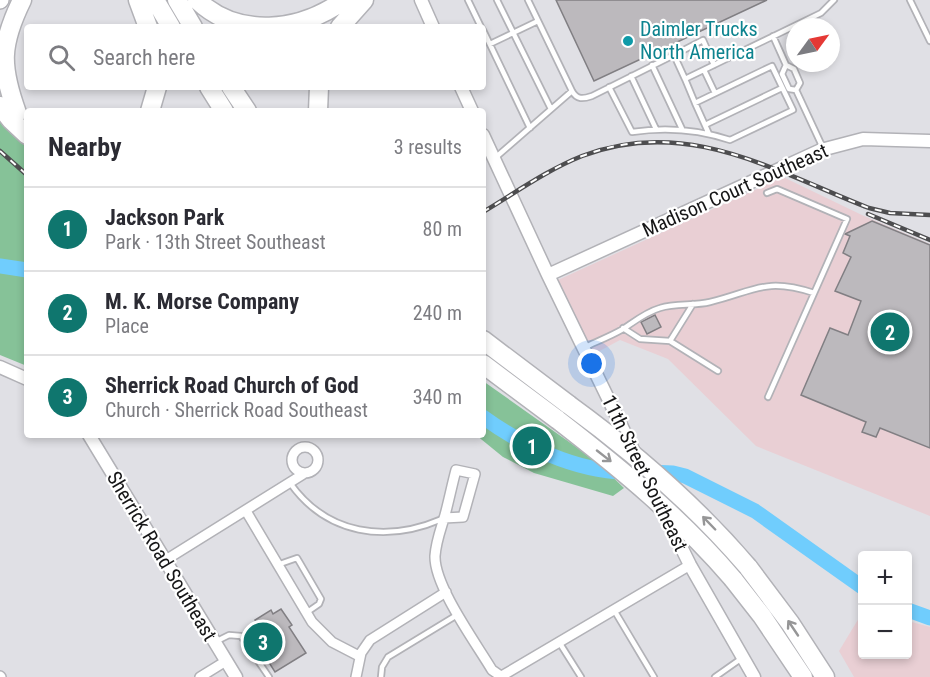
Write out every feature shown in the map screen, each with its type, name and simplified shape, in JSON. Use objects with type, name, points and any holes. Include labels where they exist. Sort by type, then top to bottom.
[{"type":"highway","points":[[15,114],[4,79],[2,53],[10,22],[22,0]]},
{"type":"highway","points":[[138,0],[147,24]]},
{"type":"highway","points":[[155,0],[169,24]]},
{"type":"highway","points":[[177,0],[191,24]]},
{"type":"highway","points":[[197,0],[227,21],[239,24]]},
{"type":"highway","points":[[284,24],[306,19],[344,0]]},
{"type":"highway","points":[[343,24],[363,0]]},
{"type":"highway","points":[[0,90],[15,114]]},
{"type":"highway","points":[[151,108],[156,90]]},
{"type":"highway","points":[[211,90],[222,108]]},
{"type":"highway","points":[[233,90],[245,108]]},
{"type":"highway","points":[[318,108],[319,90]]},
{"type":"highway","points":[[15,114],[11,120],[24,132]]},
{"type":"highway","points":[[486,331],[522,359],[540,382]]},
{"type":"highway","points":[[486,342],[618,441],[679,494],[721,535],[790,623],[825,677]]},
{"type":"highway","points":[[486,366],[628,475],[671,513],[733,579],[762,616],[803,677]]},
{"type":"highway","points":[[486,376],[525,396]]},
{"type":"street","points":[[421,0],[432,24]]},
{"type":"street","points":[[462,90],[471,108]]},
{"type":"street","name":"Madison Court Southeast","points":[[548,276],[824,149],[863,139],[930,141]]},
{"type":"street","name":"11th Street Southeast","points":[[486,142],[548,276],[690,565],[754,677]]},
{"type":"street","points":[[0,367],[24,378]]},
{"type":"street","name":"Sherrick Road Southeast","points":[[92,438],[236,677]]},
{"type":"street","points":[[444,518],[464,517],[475,474],[456,470],[437,538],[436,569],[446,592],[492,670],[501,677],[690,565]]},
{"type":"street","points":[[164,561],[305,473]]},
{"type":"street","points":[[246,511],[306,613],[325,637],[359,656]]},
{"type":"street","points":[[356,677],[359,656],[364,646],[376,635],[446,592]]},
{"type":"street","points":[[200,677],[226,661]]},
{"type":"lane","points":[[468,0],[480,24]]},
{"type":"lane","points":[[497,0],[551,109]]},
{"type":"lane","points":[[528,0],[577,97],[584,99],[703,40],[714,65]]},
{"type":"lane","points":[[685,79],[820,14],[834,0]]},
{"type":"lane","points":[[910,0],[930,41]]},
{"type":"lane","points":[[490,44],[538,21]]},
{"type":"lane","points":[[486,36],[530,128]]},
{"type":"lane","points":[[773,36],[786,65],[782,74],[789,89],[796,90]]},
{"type":"lane","points":[[674,55],[709,134]]},
{"type":"lane","points":[[652,65],[682,129]]},
{"type":"lane","points":[[609,87],[632,132],[682,129],[730,140],[793,110],[772,66],[695,103]]},
{"type":"lane","points":[[704,70],[715,93]]},
{"type":"lane","points":[[795,72],[800,83],[796,90]]},
{"type":"lane","points":[[631,76],[656,129]]},
{"type":"lane","points":[[705,124],[782,88]]},
{"type":"lane","points":[[796,90],[824,149]]},
{"type":"lane","points":[[494,159],[572,91]]},
{"type":"lane","points":[[766,193],[777,189],[847,219],[768,397]]},
{"type":"lane","points":[[583,348],[658,309],[709,302],[774,285],[790,286],[814,293]]},
{"type":"lane","points":[[670,340],[693,304]]},
{"type":"lane","points":[[623,328],[640,339],[670,340],[718,371]]},
{"type":"lane","points":[[290,483],[311,508],[358,531],[402,531],[444,518]]},
{"type":"lane","points":[[277,565],[297,558],[321,599],[319,604],[306,613]]},
{"type":"lane","points":[[614,610],[654,677]]},
{"type":"lane","points":[[381,677],[382,667],[388,657],[459,614]]},
{"type":"lane","points":[[215,642],[229,635],[241,636],[269,677]]},
{"type":"lane","points":[[559,642],[581,677]]},
{"type":"lane","points":[[715,677],[743,658]]},
{"type":"shaded area","points":[[783,177],[864,216],[930,244],[930,516],[756,446],[668,359],[620,340],[594,354],[558,280]]},
{"type":"shaded area","points":[[858,620],[858,659],[912,659],[912,622],[930,627],[930,677],[854,677],[839,651]]},
{"type":"green space","points":[[0,121],[24,143],[24,365],[0,355]]},
{"type":"green space","points":[[486,383],[596,461],[624,488],[613,496],[534,473],[503,457],[480,438],[486,438]]},
{"type":"building","name":"Daimler Trucks North America","points":[[556,0],[767,0],[594,81]]},
{"type":"building","points":[[872,221],[930,245],[930,448],[880,428],[876,437],[862,432],[866,422],[801,395],[830,328],[848,335],[861,301],[835,291],[851,257],[843,253],[850,236],[845,234]]},
{"type":"building","points":[[655,315],[661,327],[647,334],[641,322]]},
{"type":"building","points":[[281,609],[292,625],[289,627],[306,653],[275,672],[248,629],[257,624],[255,620],[271,610],[273,614]]},
{"type":"waterway","points":[[0,266],[24,270]]},
{"type":"waterway","points":[[486,419],[515,438],[550,455],[587,467],[625,472]]},
{"type":"waterway","points":[[649,472],[685,476],[755,511],[858,584]]},
{"type":"waterway","points":[[912,611],[930,618]]},
{"type":"railway","points":[[486,210],[544,175],[582,156],[621,145],[658,142],[694,145],[729,153],[869,208],[890,213],[930,215]]},
{"type":"railway","points":[[0,151],[24,172]]},
{"type":"railway","points":[[868,214],[930,240]]},
{"type":"place","name":"Daimler Trucks North America","points":[[628,41]]},
{"type":"place","name":"M. K. Morse Company","points":[[890,332]]},
{"type":"place","name":"Jackson Park","points":[[532,446]]},
{"type":"place","name":"Sherrick Road Church of God","points":[[263,642]]}]
